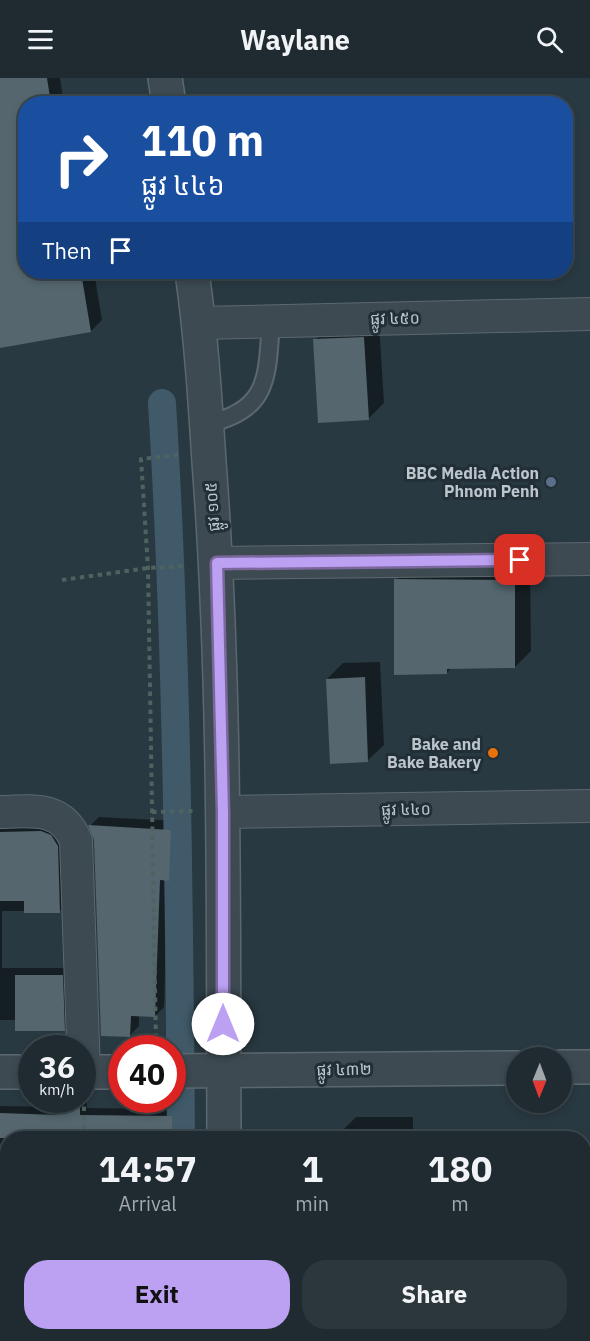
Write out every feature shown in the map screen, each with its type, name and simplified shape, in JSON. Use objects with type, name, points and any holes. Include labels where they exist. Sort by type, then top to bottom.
[{"type":"street","points":[[165,78],[168,96]]},
{"type":"street","name":"ផ្លូវ ១០៥","points":[[193,279],[199,323],[206,424],[203,565],[208,812],[200,1071],[221,1131]]},
{"type":"street","name":"ផ្លូវ ៤៥០","points":[[199,323],[590,314]]},
{"type":"street","points":[[203,565],[590,559]]},
{"type":"street","name":"ផ្លូវ ៤៤០","points":[[208,812],[590,806]]},
{"type":"street","points":[[0,812],[52,814],[70,825],[76,841],[82,1035]]},
{"type":"street","points":[[572,1067],[590,1067]]},
{"type":"street","name":"ផ្លូវ ៤៣២","points":[[200,1071],[506,1068]]},
{"type":"street","points":[[0,1072],[18,1072]]},
{"type":"lane","points":[[206,424],[230,419],[246,410],[258,394],[267,377],[271,321]]},
{"type":"path","points":[[156,1035],[150,568],[141,459],[181,455]]},
{"type":"path","points":[[62,580],[150,568],[203,565]]},
{"type":"path","points":[[154,812],[208,812]]},
{"type":"path","points":[[84,1113],[84,1131]]},
{"type":"building","points":[[0,78],[47,78],[50,96],[18,96],[18,279],[82,279],[91,332],[0,348]]},
{"type":"building","points":[[364,337],[369,420],[318,423],[313,339]]},
{"type":"building","points":[[394,579],[515,580],[515,668],[447,669],[447,674],[394,675]]},
{"type":"building","points":[[365,677],[368,762],[330,764],[326,679]]},
{"type":"building","points":[[88,825],[171,830],[169,881],[160,880],[155,1017],[131,1016],[130,1035],[101,1036],[94,840]]},
{"type":"building","points":[[41,831],[51,835],[58,846],[60,913],[24,913],[24,901],[0,901],[0,832]]},
{"type":"building","points":[[15,975],[63,975],[65,1031],[15,1031]]},
{"type":"building","points":[[0,1113],[172,1116],[172,1131],[0,1131]]},
{"type":"waterway","points":[[162,403],[174,679],[181,1131]]},
{"type":"place","name":"BBC Media Action Phnom Penh","points":[[551,482]]},
{"type":"place","name":"Bake and Bake Bakery","points":[[493,753]]},
{"type":"route","points":[[223,1024],[223,812],[217,563],[520,560]]}]
